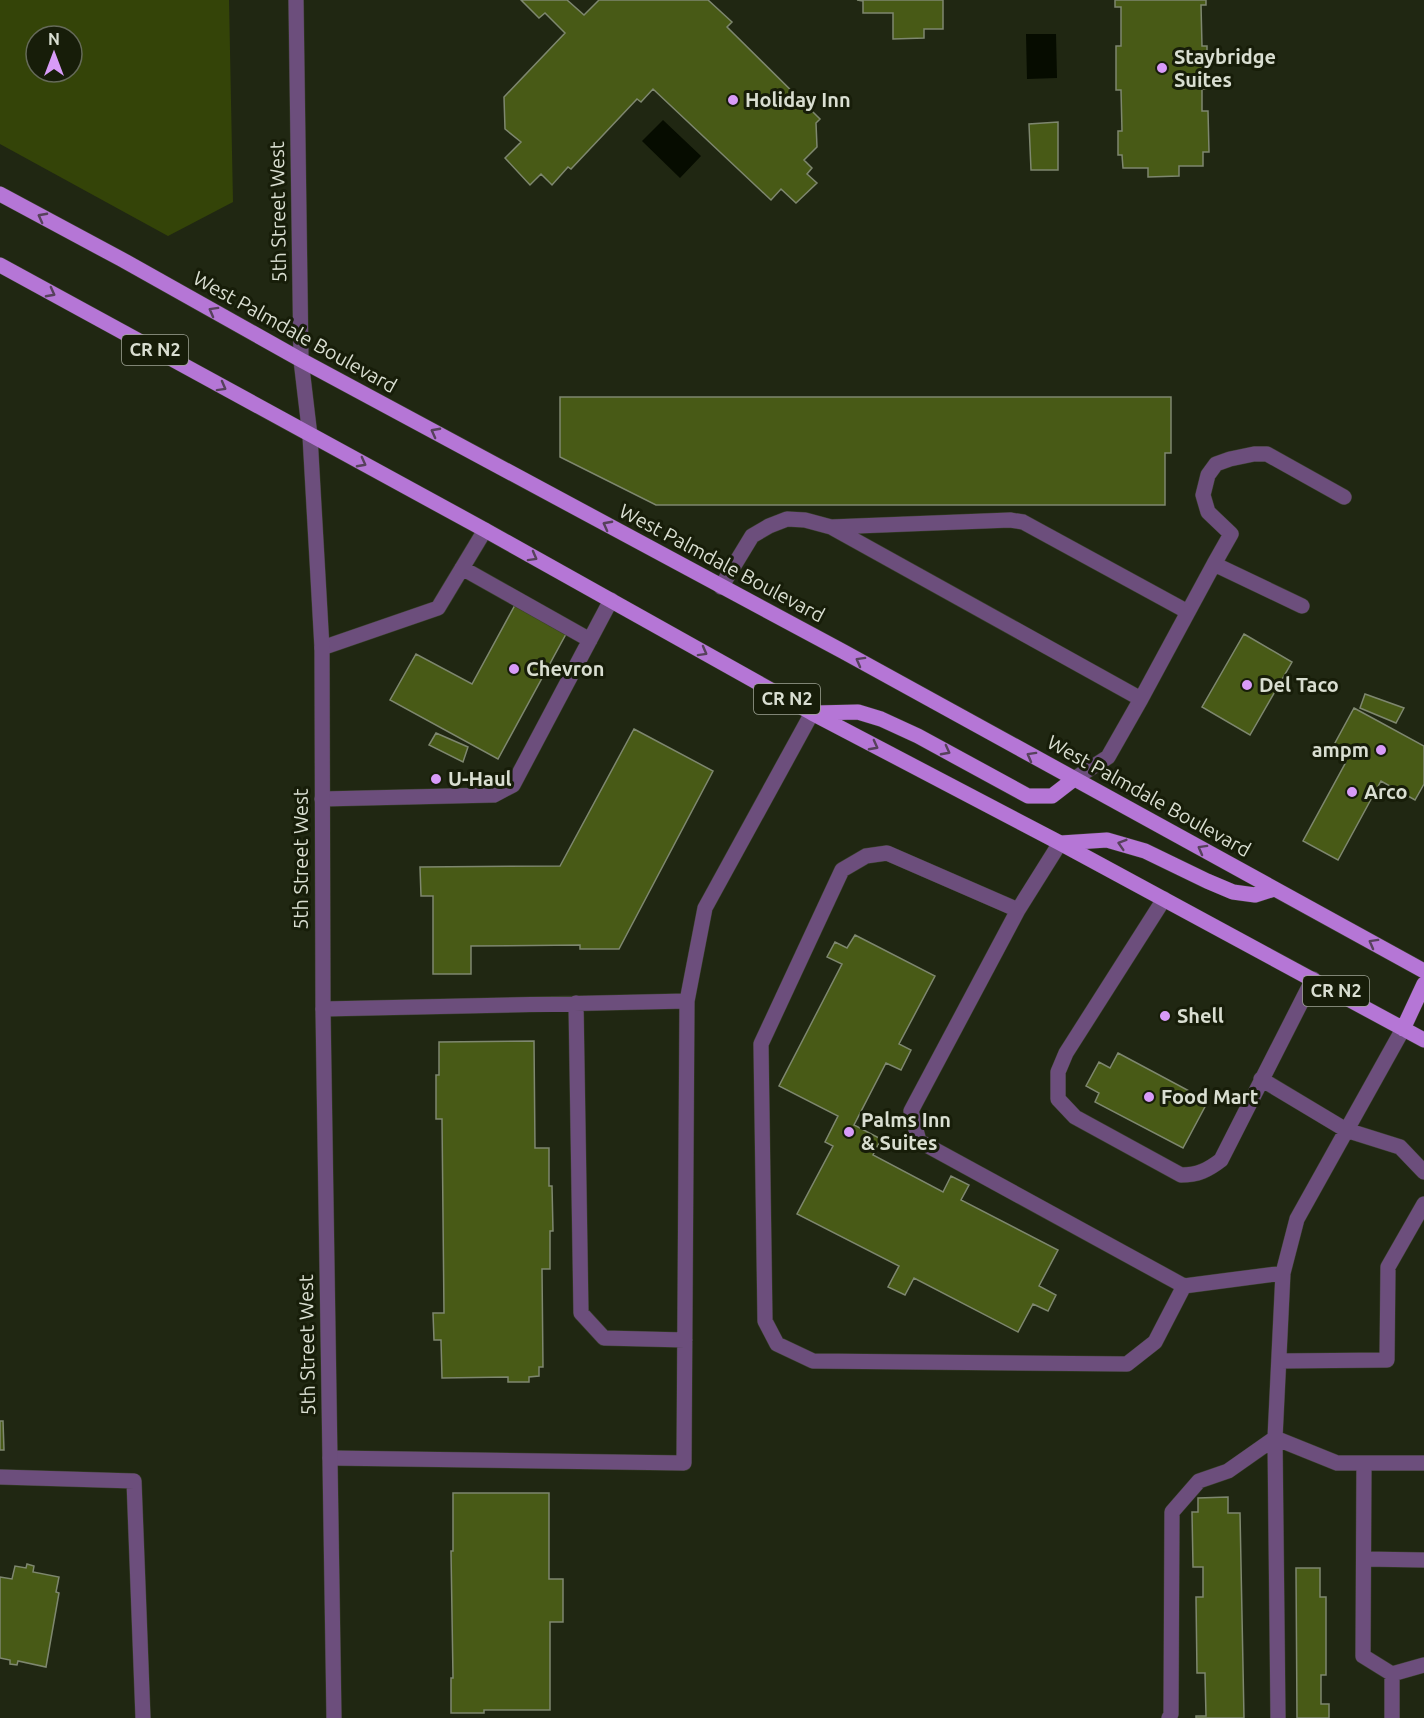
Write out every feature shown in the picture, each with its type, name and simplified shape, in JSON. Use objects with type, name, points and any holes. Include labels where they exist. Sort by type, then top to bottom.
[{"type":"main road","name":"West Palmdale Boulevard","points":[[0,194],[301,360],[844,652],[1424,971]]},
{"type":"main road","name":"CR N2","points":[[0,266],[485,530],[812,713],[1060,843],[1424,1040]]},
{"type":"main road","points":[[812,713],[858,712],[881,719],[918,736],[1028,796],[1052,796],[1074,779]]},
{"type":"main road","points":[[1060,843],[1107,840],[1145,851],[1233,892],[1255,895],[1274,889]]},
{"type":"main road","points":[[1403,1029],[1424,984]]},
{"type":"street","name":"5th Street West","points":[[297,0],[301,360],[310,436],[322,648],[323,1009],[334,1718]]},
{"type":"street","points":[[1074,779],[1108,757],[1231,534],[1208,513],[1203,495],[1208,475],[1216,464],[1243,455],[1268,454],[1344,497]]},
{"type":"street","points":[[721,587],[752,536],[787,519],[805,520],[831,527],[1141,699]]},
{"type":"street","points":[[831,527],[1010,520],[1023,522],[1188,612]]},
{"type":"street","points":[[322,648],[438,608],[485,530]]},
{"type":"street","points":[[1214,564],[1302,606]]},
{"type":"street","points":[[462,568],[590,640]]},
{"type":"street","points":[[322,799],[494,795],[513,785],[611,600]]},
{"type":"street","points":[[330,1458],[684,1463],[687,1000],[705,908],[812,713]]},
{"type":"street","points":[[1060,843],[1018,910],[910,1112],[919,1141],[1184,1286],[1283,1273]]},
{"type":"street","points":[[1018,910],[887,854],[866,856],[842,870],[761,1044],[765,1321],[777,1344],[813,1361],[1127,1364],[1155,1342],[1184,1286]]},
{"type":"street","points":[[1164,899],[1066,1053],[1058,1072],[1058,1099],[1075,1117],[1181,1175],[1206,1171],[1221,1160],[1313,979]]},
{"type":"street","points":[[323,1009],[687,1000]]},
{"type":"street","points":[[576,1003],[581,1313],[604,1338],[685,1340]]},
{"type":"street","points":[[1278,1718],[1275,1438],[1283,1273],[1297,1219],[1403,1029]]},
{"type":"street","points":[[1261,1079],[1346,1130],[1401,1147],[1424,1172]]},
{"type":"street","points":[[1279,1361],[1387,1360],[1388,1267],[1424,1204]]},
{"type":"street","points":[[1275,1438],[1337,1463],[1424,1463]]},
{"type":"street","points":[[1169,1718],[1171,1714],[1172,1512],[1199,1481],[1228,1471],[1275,1438]]},
{"type":"street","points":[[1364,1463],[1363,1656],[1392,1674],[1424,1665]]},
{"type":"street","points":[[0,1477],[134,1481],[143,1718]]},
{"type":"street","points":[[1364,1560],[1424,1560]]},
{"type":"street","points":[[1392,1674],[1392,1718]]},
{"type":"green space","points":[[0,0],[229,0],[233,202],[168,236],[0,144]]},
{"type":"shaded area","points":[[1026,34],[1056,34],[1057,78],[1027,79]]},
{"type":"shaded area","points":[[663,120],[701,156],[680,178],[642,141]]},
{"type":"building","name":"Holiday Inn","points":[[521,0],[567,0],[584,15],[599,0],[708,0],[732,22],[727,27],[820,119],[816,123],[817,147],[804,160],[812,168],[807,174],[817,183],[796,203],[781,189],[771,200],[653,89],[641,102],[637,99],[571,169],[568,167],[552,185],[541,174],[530,185],[505,158],[521,142],[505,129],[504,97],[565,33],[545,13],[539,18]]},
{"type":"building","points":[[857,0],[943,0],[943,29],[924,29],[924,38],[893,39],[893,13],[863,13],[863,1]]},
{"type":"building","name":"Staybridge Suites","points":[[1115,0],[1206,0],[1206,5],[1201,5],[1202,46],[1207,46],[1207,89],[1202,89],[1202,111],[1208,111],[1209,152],[1203,152],[1203,166],[1179,166],[1179,176],[1148,177],[1148,168],[1123,168],[1122,155],[1118,155],[1118,131],[1122,131],[1121,90],[1116,90],[1116,46],[1121,46],[1121,7],[1115,7]]},
{"type":"building","points":[[1058,122],[1058,170],[1031,170],[1029,124]]},
{"type":"building","points":[[560,397],[1171,397],[1171,453],[1165,453],[1165,505],[656,505],[560,457]]},
{"type":"building","name":"Chevron","points":[[515,605],[566,634],[498,759],[390,700],[416,654],[472,684]]},
{"type":"building","name":"Del Taco","points":[[1244,634],[1292,662],[1250,735],[1202,707]]},
{"type":"building","points":[[1365,694],[1404,708],[1396,723],[1360,708]]},
{"type":"building","name":"Arco","points":[[1354,708],[1424,746],[1424,784],[1415,800],[1381,781],[1338,860],[1303,841],[1346,762],[1329,754]]},
{"type":"building","points":[[634,729],[713,771],[619,949],[580,949],[580,945],[471,946],[471,974],[433,974],[433,896],[421,896],[420,867],[560,866]]},
{"type":"building","points":[[436,733],[468,747],[463,762],[429,745]]},
{"type":"building","name":"Palms Inn & Suites","points":[[855,935],[935,976],[899,1044],[911,1050],[901,1070],[886,1063],[854,1125],[881,1139],[873,1155],[943,1192],[951,1176],[969,1185],[961,1200],[1058,1250],[1039,1286],[1056,1295],[1048,1311],[1033,1304],[1018,1332],[914,1278],[905,1295],[888,1287],[899,1266],[797,1214],[833,1146],[825,1142],[838,1116],[779,1086],[842,964],[827,957],[835,942],[847,948]]},
{"type":"building","points":[[534,1041],[535,1148],[549,1148],[549,1186],[552,1186],[553,1231],[550,1231],[550,1269],[542,1269],[543,1367],[539,1367],[539,1376],[529,1377],[529,1382],[508,1382],[508,1377],[442,1378],[441,1340],[434,1340],[433,1313],[444,1313],[442,1119],[436,1119],[439,1042]]},
{"type":"building","name":"Food Mart","points":[[1118,1053],[1208,1101],[1183,1148],[1095,1102],[1099,1093],[1086,1086],[1099,1062],[1110,1068]]},
{"type":"building","points":[[0,1421],[3,1421],[4,1450],[0,1450]]},
{"type":"building","points":[[453,1493],[549,1493],[549,1579],[563,1579],[563,1622],[550,1622],[550,1710],[484,1710],[484,1713],[451,1713]]},
{"type":"building","points":[[1228,1497],[1228,1513],[1240,1513],[1244,1718],[1196,1718],[1196,1716],[1206,1716],[1205,1673],[1197,1673],[1196,1597],[1203,1597],[1203,1567],[1193,1567],[1192,1512],[1198,1512],[1198,1498]]},
{"type":"building","points":[[27,1564],[34,1566],[33,1572],[59,1577],[56,1592],[59,1593],[46,1667],[18,1661],[17,1665],[10,1664],[10,1660],[0,1658],[0,1577],[12,1579],[15,1566],[26,1568]]},
{"type":"building","points":[[1296,1568],[1320,1568],[1320,1597],[1326,1597],[1326,1675],[1321,1675],[1321,1704],[1329,1704],[1329,1718],[1297,1718]]},
{"type":"place","name":"Staybridge Suites","points":[[1162,68]]},
{"type":"place","name":"Holiday Inn","points":[[733,100]]},
{"type":"place","name":"Chevron","points":[[514,669]]},
{"type":"place","name":"Del Taco","points":[[1247,685]]},
{"type":"place","name":"ampm","points":[[1381,750]]},
{"type":"place","name":"U-Haul","points":[[436,779]]},
{"type":"place","name":"Arco","points":[[1352,792]]},
{"type":"place","name":"Shell","points":[[1165,1016]]},
{"type":"place","name":"Food Mart","points":[[1149,1097]]},
{"type":"place","name":"Palms Inn & Suites","points":[[849,1132]]}]
